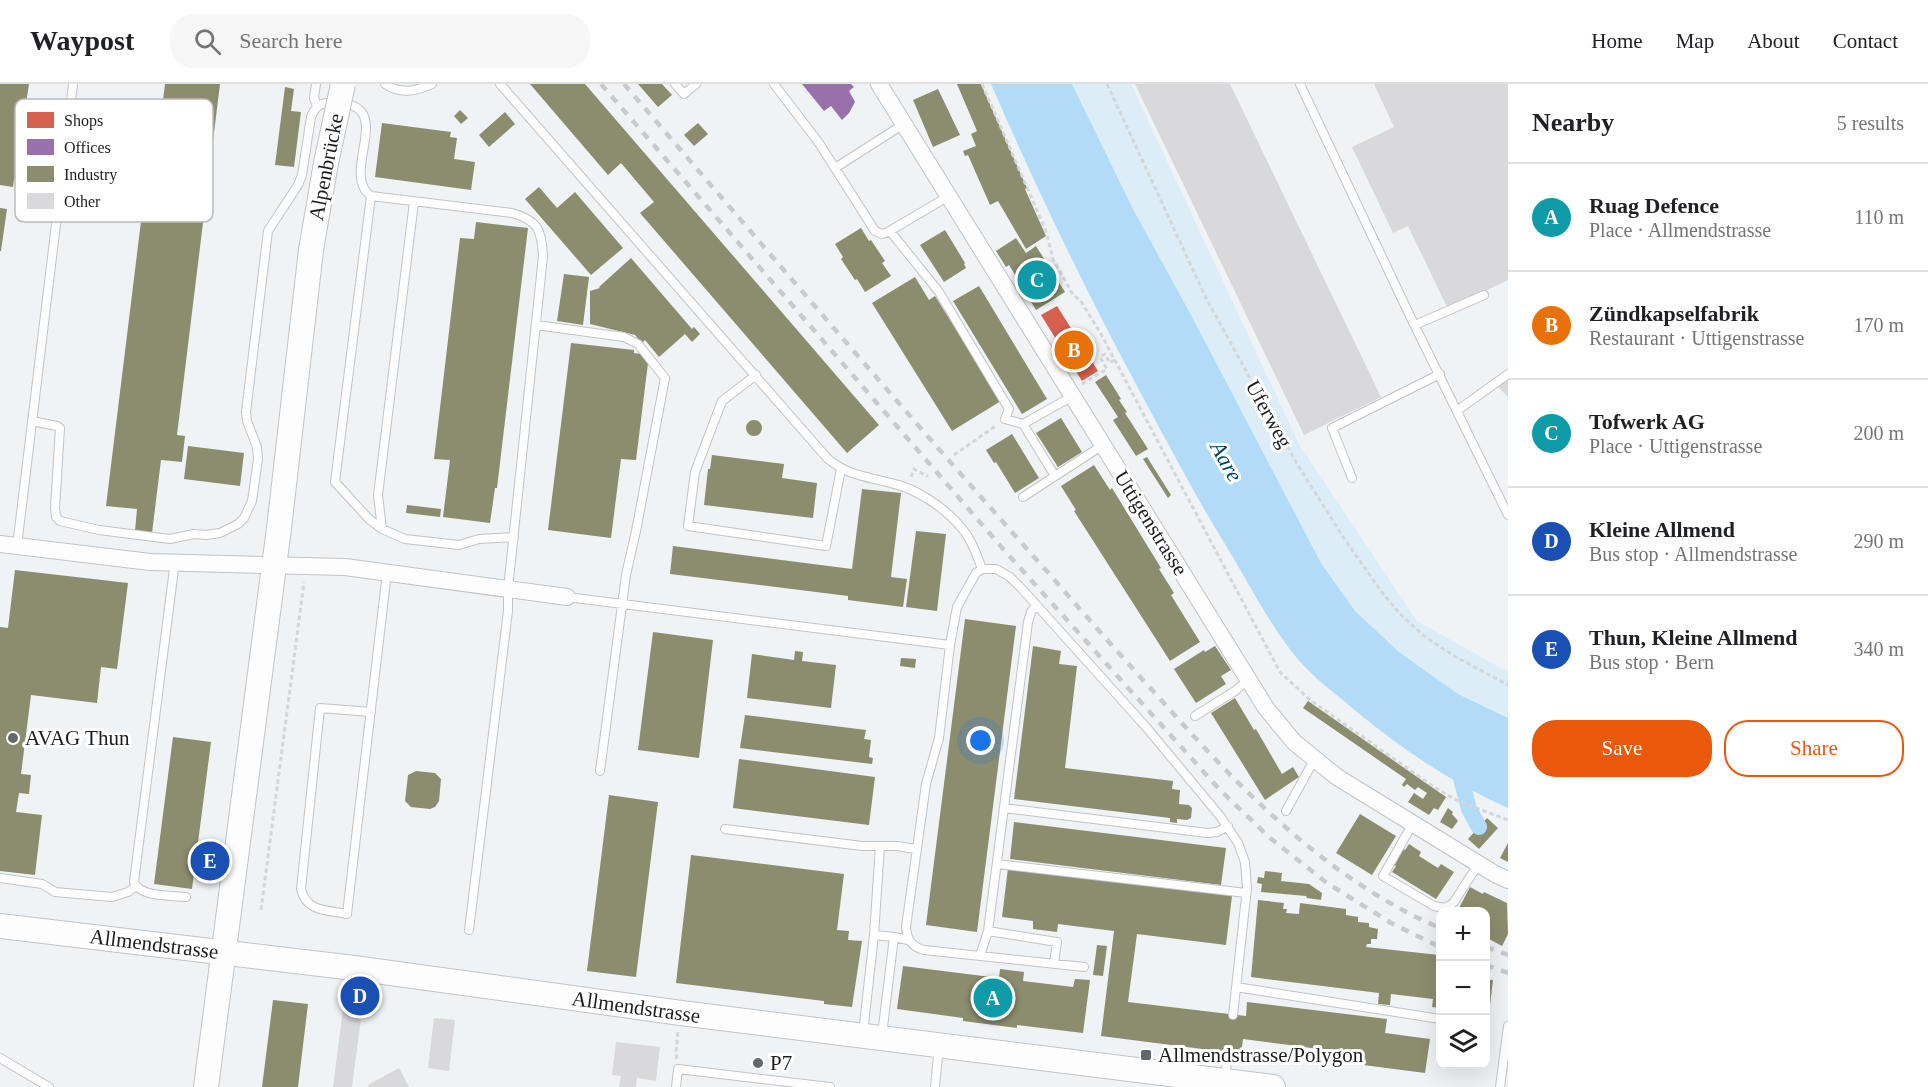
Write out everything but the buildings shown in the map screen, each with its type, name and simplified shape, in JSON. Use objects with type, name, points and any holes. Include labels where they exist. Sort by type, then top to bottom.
[{"type":"main road","name":"Alpenbrücke","points":[[206,1087],[275,566],[311,250],[343,84]]},
{"type":"main road","name":"Allmendstrasse","points":[[0,926],[225,952],[681,1013],[1273,1087]]},
{"type":"street","name":"Uttigenstrasse","points":[[879,84],[949,196],[1078,389],[1103,445],[1279,725],[1314,760],[1337,777],[1508,880]]},
{"type":"street","points":[[8,545],[135,561],[307,565],[387,572],[567,597]]},
{"type":"lane","points":[[71,99],[73,84]]},
{"type":"lane","points":[[315,84],[314,98],[317,106]]},
{"type":"lane","points":[[385,84],[400,91],[410,92],[432,84]]},
{"type":"lane","points":[[500,84],[827,458],[841,469],[855,475],[906,487],[926,497],[965,532],[982,569]]},
{"type":"lane","points":[[675,84],[684,94],[696,84]]},
{"type":"lane","points":[[774,84],[819,143],[875,231],[882,234],[890,231],[949,196]]},
{"type":"lane","points":[[1300,84],[1508,515]]},
{"type":"lane","points":[[32,421],[60,428],[55,508],[56,517],[60,521],[99,530],[170,539],[194,534],[220,533],[238,524],[244,518],[252,501],[258,459],[257,447],[246,412],[268,231],[302,175],[311,117],[317,106],[331,103],[354,106],[363,112],[366,128],[360,179],[365,192],[371,196],[512,213],[530,220],[536,226],[541,234],[543,256],[508,589],[508,611],[469,930]]},
{"type":"lane","points":[[835,168],[904,124]]},
{"type":"lane","points":[[371,196],[335,482],[369,519],[405,539],[459,545],[479,538],[514,537]]},
{"type":"lane","points":[[382,528],[378,495],[414,202]]},
{"type":"lane","points":[[8,545],[32,421],[56,222]]},
{"type":"lane","points":[[890,231],[939,292],[1009,409],[1005,419],[1023,424],[1055,476]]},
{"type":"lane","points":[[1415,325],[1484,295]]},
{"type":"lane","points":[[536,325],[624,337],[638,344],[665,378],[626,575],[600,771]]},
{"type":"lane","points":[[1353,478],[1332,428],[1440,374]]},
{"type":"lane","points":[[1458,410],[1508,374]]},
{"type":"lane","points":[[756,375],[722,401],[695,472],[688,526],[826,546],[841,469]]},
{"type":"lane","points":[[1023,424],[1078,389]]},
{"type":"lane","points":[[1023,496],[1103,445]]},
{"type":"lane","points":[[136,886],[135,877],[175,561]]},
{"type":"lane","points":[[908,940],[906,927],[916,849],[926,784],[939,738],[952,624],[957,607],[976,573],[989,568],[1002,572],[1016,583],[1036,605],[1146,727],[1228,826],[1238,843],[1245,862],[1246,893],[1233,1015]]},
{"type":"lane","points":[[371,712],[320,708],[300,889],[302,898],[316,908],[347,914],[371,712],[387,572]]},
{"type":"lane","points":[[567,597],[950,645]]},
{"type":"lane","points":[[980,956],[988,931],[1028,622],[1036,605]]},
{"type":"lane","points":[[1195,716],[1249,680]]},
{"type":"lane","points":[[1286,811],[1314,760]]},
{"type":"lane","points":[[1004,808],[1207,833],[1217,832],[1228,826]]},
{"type":"lane","points":[[1413,824],[1383,876],[1434,906],[1443,908],[1450,907],[1479,863]]},
{"type":"lane","points":[[725,829],[862,846],[916,849]]},
{"type":"lane","points":[[872,1037],[874,935],[880,846]]},
{"type":"lane","points":[[997,864],[1246,893]]},
{"type":"lane","points":[[0,878],[42,884],[55,892],[112,897],[128,892],[136,886]]},
{"type":"lane","points":[[136,886],[147,892],[186,897]]},
{"type":"lane","points":[[988,931],[1056,942],[1054,963]]},
{"type":"lane","points":[[874,935],[908,940],[917,949],[1084,968]]},
{"type":"lane","points":[[872,1037],[894,937]]},
{"type":"lane","points":[[1236,987],[1436,1017]]},
{"type":"lane","points":[[1500,1087],[1508,1026]]},
{"type":"lane","points":[[934,1087],[939,1046]]},
{"type":"lane","points":[[1225,1081],[1228,1052]]},
{"type":"lane","points":[[0,1058],[49,1087]]},
{"type":"lane","points":[[676,1087],[678,1069],[830,1087]]},
{"type":"path","points":[[982,84],[1046,231],[1053,259],[1072,293],[1082,303],[1102,336],[1280,672],[1310,700],[1406,768],[1458,801],[1508,820]]},
{"type":"path","name":"Uferweg","points":[[1107,84],[1206,298],[1296,462],[1343,537],[1381,591],[1400,614],[1424,636],[1454,656],[1508,685]]},
{"type":"path","points":[[1078,389],[1107,369],[1100,357],[1105,354],[1110,363],[1114,360]]},
{"type":"path","points":[[954,455],[1005,419]]},
{"type":"path","points":[[906,487],[914,469],[928,475]]},
{"type":"path","points":[[261,910],[307,565]]},
{"type":"path","points":[[678,1069],[676,1053],[681,1013]]},
{"type":"shaded area","points":[[1072,84],[1131,84],[1299,444],[1417,621],[1508,672],[1508,718],[1458,694],[1399,652],[1355,611],[1321,563],[1133,209]]},
{"type":"water","name":"Aare","points":[[991,84],[1072,84],[1133,209],[1321,563],[1355,611],[1399,652],[1458,694],[1508,718],[1508,808],[1443,774],[1382,732],[1317,679],[1286,645],[1206,513],[1124,362],[1027,165]]},
{"type":"waterway","points":[[1457,763],[1469,809],[1479,827]]},
{"type":"railway","points":[[601,84],[1004,550],[1220,790],[1270,838],[1327,883],[1391,923],[1436,945]]},
{"type":"railway","points":[[624,84],[944,455],[1224,768],[1256,800],[1324,859],[1360,885],[1436,926]]},
{"type":"railway","points":[[1490,948],[1508,955]]},
{"type":"railway","points":[[1490,966],[1508,973]]},
{"type":"place","name":"Tofwerk AG","points":[[1037,280]]},
{"type":"place","name":"Zündkapselfabrik","points":[[1074,350]]},
{"type":"place","name":"AVAG Thun","points":[[13,738]]},
{"type":"place","name":"Thun, Kleine Allmend","points":[[210,861]]},
{"type":"place","name":"Kleine Allmend","points":[[360,996]]},
{"type":"place","name":"Ruag Defence","points":[[993,998]]},
{"type":"place","name":"Allmendstrasse/Polygon","points":[[1146,1055]]},
{"type":"place","name":"P7","points":[[758,1063]]}]
